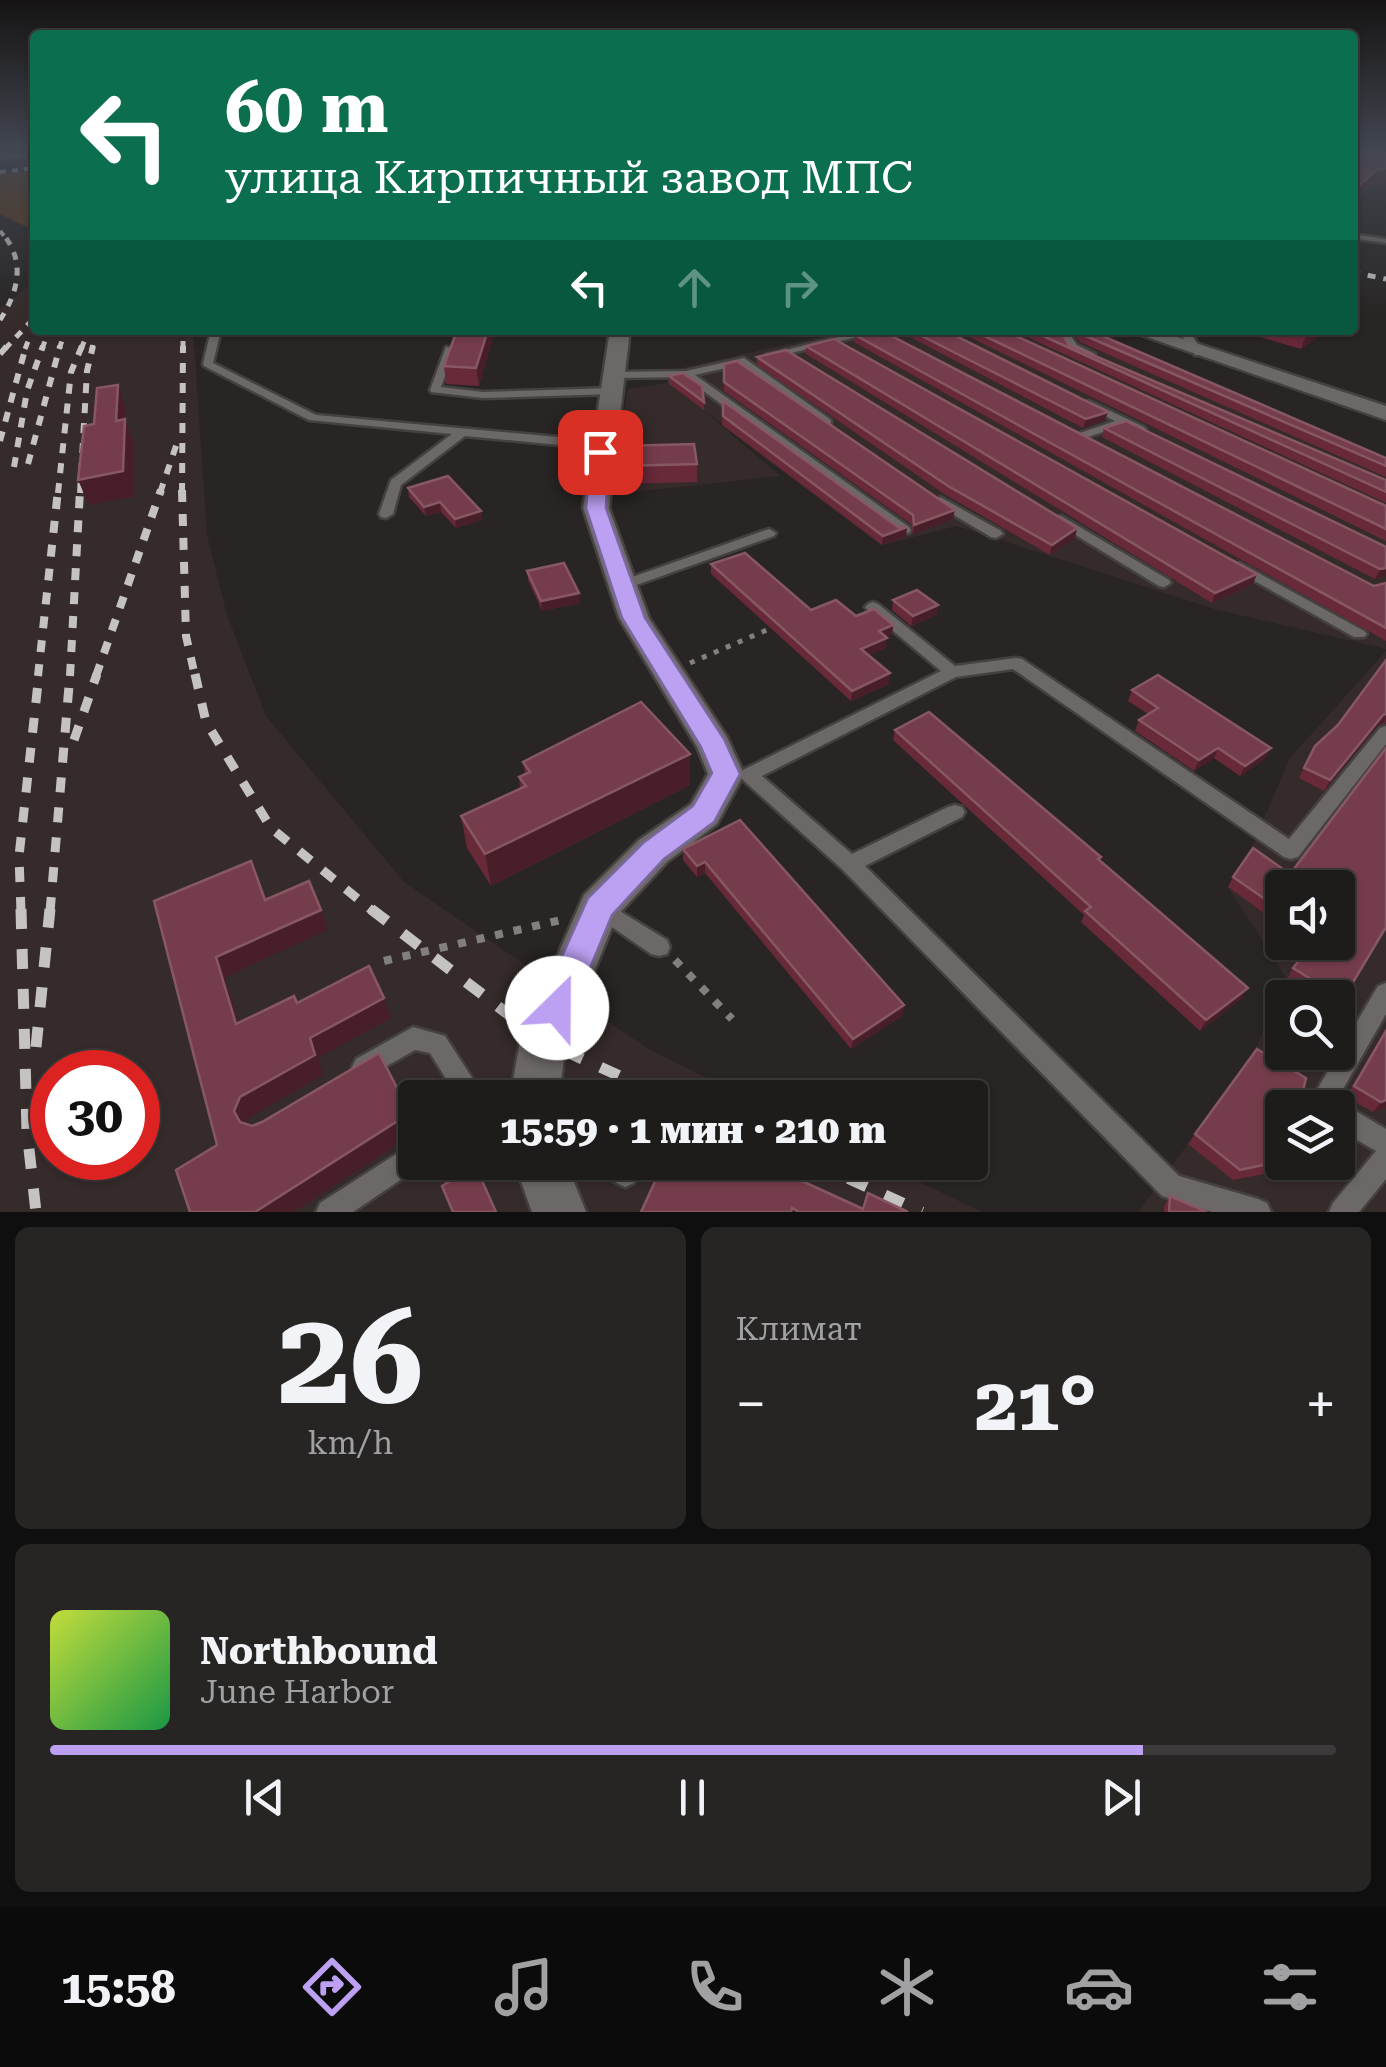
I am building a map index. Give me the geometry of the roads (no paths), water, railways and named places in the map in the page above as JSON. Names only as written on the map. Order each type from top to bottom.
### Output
[{"type":"street","points":[[537,1080],[542,1041],[599,908],[653,851],[704,814],[738,774],[634,618],[596,508],[619,335]]},
{"type":"street","points":[[1150,335],[1386,413]]},
{"type":"street","points":[[547,1180],[559,1212]]},
{"type":"lane","points":[[1358,237],[1386,240]]},
{"type":"lane","points":[[215,335],[208,364],[313,418],[606,449]]},
{"type":"lane","points":[[450,349],[435,390],[483,395],[686,374],[857,335]]},
{"type":"lane","points":[[888,335],[896,339]]},
{"type":"lane","points":[[1065,335],[1073,347],[1108,362]]},
{"type":"lane","points":[[1185,335],[1198,353]]},
{"type":"lane","points":[[835,340],[852,350]]},
{"type":"lane","points":[[787,351],[803,361]]},
{"type":"lane","points":[[740,362],[832,426]]},
{"type":"lane","points":[[686,374],[904,530]]},
{"type":"lane","points":[[1074,397],[1160,439]]},
{"type":"lane","points":[[1081,436],[1126,422]]},
{"type":"lane","points":[[1064,427],[1098,445]]},
{"type":"lane","points":[[386,514],[394,483],[463,432]]},
{"type":"lane","points":[[924,490],[996,534]]},
{"type":"lane","points":[[1042,508],[1164,583]]},
{"type":"lane","points":[[623,585],[769,533]]},
{"type":"lane","points":[[1224,558],[1359,634]]},
{"type":"lane","points":[[872,607],[952,672]]},
{"type":"lane","points":[[1258,1212],[1171,1187],[850,864],[738,774],[952,672],[1016,663],[1291,851],[1386,732]]},
{"type":"lane","points":[[850,864],[955,812]]},
{"type":"lane","points":[[599,908],[659,947]]},
{"type":"lane","points":[[1329,1090],[1386,994]]},
{"type":"lane","points":[[345,1078],[413,1038],[437,1044],[461,1080]]},
{"type":"lane","points":[[1355,1125],[1386,1143]]},
{"type":"lane","points":[[1342,1212],[1386,1159]]},
{"type":"lane","points":[[329,1212],[398,1166]]},
{"type":"railway","points":[[0,231],[5,237]]},
{"type":"railway","points":[[0,320],[17,277],[15,255],[5,237]]},
{"type":"railway","points":[[1358,273],[1386,279]]},
{"type":"railway","points":[[5,349],[30,322]]},
{"type":"railway","points":[[42,349],[47,335]]},
{"type":"railway","points":[[60,347],[64,335]]},
{"type":"railway","points":[[81,349],[87,335]]},
{"type":"railway","points":[[183,335],[183,346]]},
{"type":"railway","points":[[26,347],[30,336]]},
{"type":"railway","points":[[92,349],[93,345]]},
{"type":"railway","points":[[0,354],[7,346]]},
{"type":"railway","points":[[14,467],[27,391],[43,346]]},
{"type":"railway","points":[[58,493],[71,372],[82,346]]},
{"type":"railway","points":[[80,493],[87,371],[93,346]]},
{"type":"railway","points":[[182,491],[183,346]]},
{"type":"railway","points":[[0,441],[26,347]]},
{"type":"railway","points":[[28,464],[60,347]]},
{"type":"railway","points":[[160,493],[177,443]]},
{"type":"railway","points":[[38,676],[58,490]]},
{"type":"railway","points":[[70,676],[80,490]]},
{"type":"railway","points":[[96,676],[161,490]]},
{"type":"railway","points":[[182,491],[186,636],[195,676]]},
{"type":"railway","points":[[21,912],[19,856],[39,674]]},
{"type":"railway","points":[[50,912],[70,674]]},
{"type":"railway","points":[[74,740],[97,674]]},
{"type":"railway","points":[[195,674],[206,722],[271,828],[374,912]]},
{"type":"railway","points":[[21,909],[27,1131],[36,1212]]},
{"type":"railway","points":[[36,1047],[50,909]]},
{"type":"railway","points":[[371,909],[543,1041],[629,1080]]},
{"type":"railway","points":[[852,1180],[922,1212]]}]
